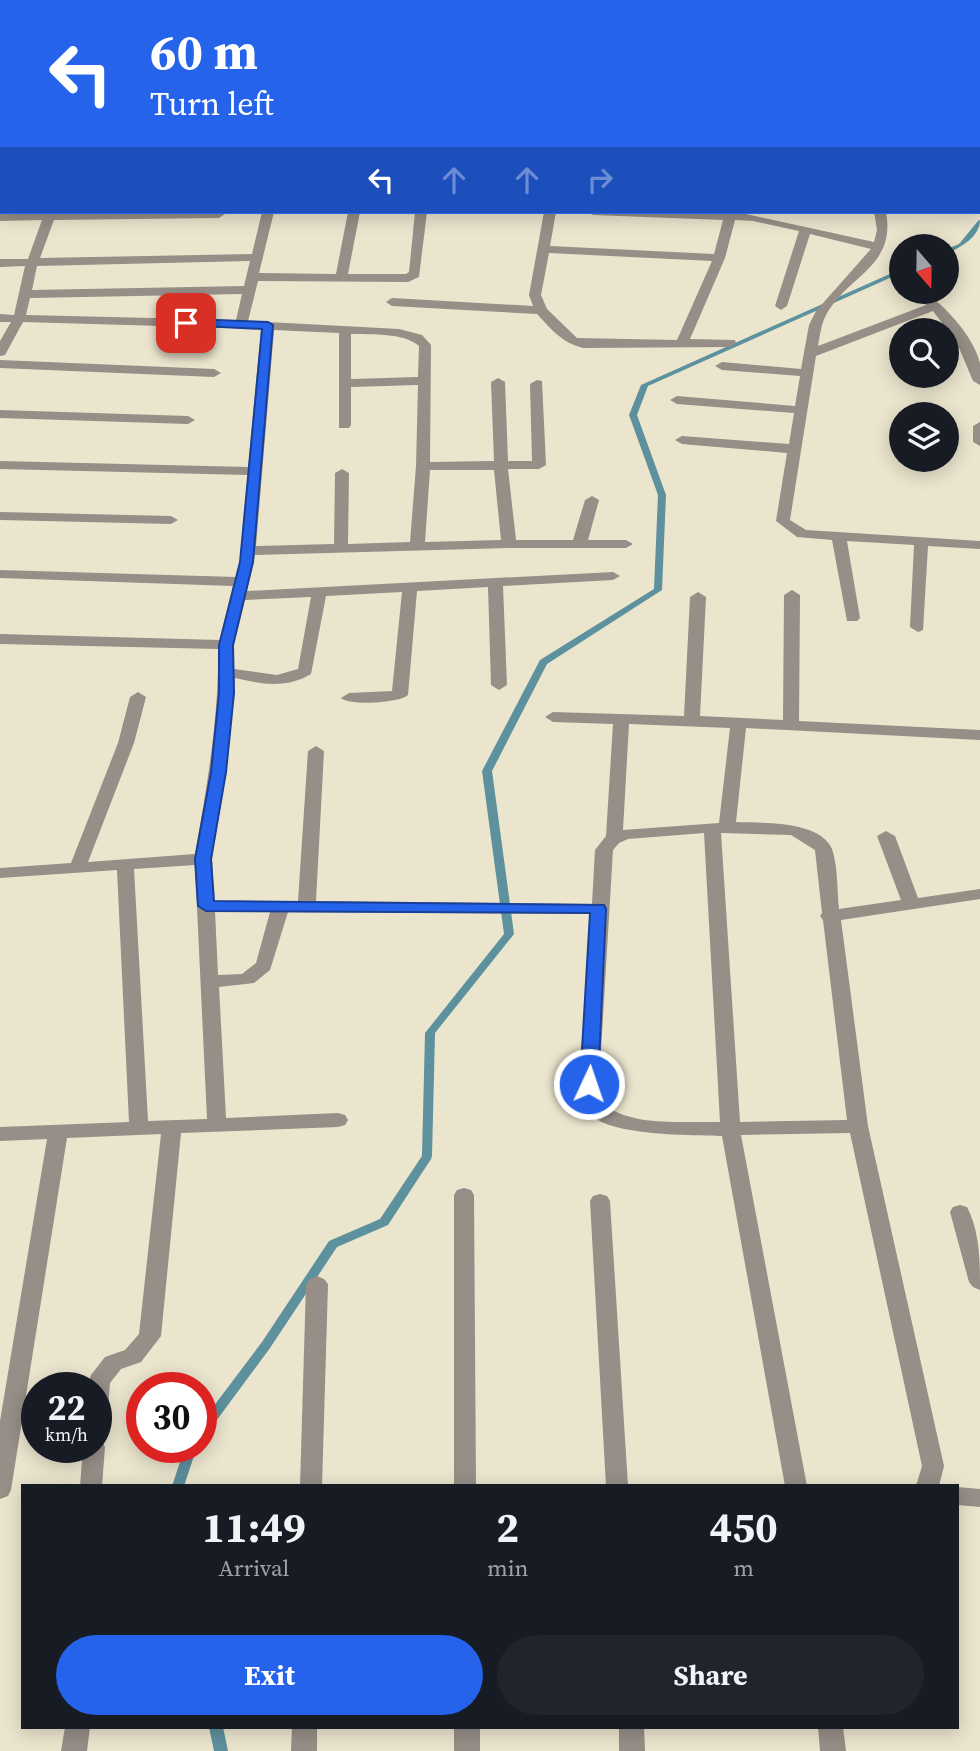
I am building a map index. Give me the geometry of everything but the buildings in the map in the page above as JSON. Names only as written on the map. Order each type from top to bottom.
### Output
[{"type":"street","points":[[0,352],[19,319],[32,263],[51,214]]},
{"type":"street","points":[[0,216],[219,214]]},
{"type":"street","points":[[241,324],[268,214]]},
{"type":"street","points":[[341,278],[354,214]]},
{"type":"street","points":[[26,294],[341,278],[408,278],[415,274],[421,214]]},
{"type":"street","points":[[550,214],[535,295],[541,310],[572,341],[583,344],[730,343]]},
{"type":"street","points":[[682,343],[719,258],[730,214]]},
{"type":"street","points":[[736,214],[781,222],[880,247]]},
{"type":"street","points":[[881,214],[880,247],[864,268],[819,314],[783,520],[802,534],[980,545]]},
{"type":"street","points":[[781,306],[806,229]]},
{"type":"street","points":[[543,249],[719,258]]},
{"type":"street","points":[[0,263],[257,257]]},
{"type":"street","points":[[392,302],[541,310]]},
{"type":"street","points":[[932,304],[956,332],[974,363],[980,381]]},
{"type":"street","points":[[810,354],[935,306]]},
{"type":"street","points":[[0,318],[268,325],[399,333],[417,338],[425,345],[425,381],[423,466],[416,548]]},
{"type":"street","points":[[217,1125],[203,859],[218,772],[226,645],[248,551],[268,325]]},
{"type":"street","points":[[344,425],[345,330]]},
{"type":"street","points":[[0,364],[214,373]]},
{"type":"street","points":[[722,366],[807,373]]},
{"type":"street","points":[[344,383],[425,381]]},
{"type":"street","points":[[498,382],[501,465],[509,544]]},
{"type":"street","points":[[423,466],[539,465],[537,384]]},
{"type":"street","points":[[677,400],[801,410]]},
{"type":"street","points":[[0,414],[188,420]]},
{"type":"street","points":[[980,426],[980,442]]},
{"type":"street","points":[[682,440],[795,449]]},
{"type":"street","points":[[0,465],[255,471]]},
{"type":"street","points":[[341,549],[342,473]]},
{"type":"street","points":[[579,544],[592,500]]},
{"type":"street","points":[[0,516],[171,520]]},
{"type":"street","points":[[839,536],[852,618]]},
{"type":"street","points":[[918,627],[921,542]]},
{"type":"street","points":[[248,551],[509,544],[626,544]]},
{"type":"street","points":[[0,574],[319,592],[612,576]]},
{"type":"street","points":[[495,583],[499,685]]},
{"type":"street","points":[[349,698],[400,695],[410,587]]},
{"type":"street","points":[[226,672],[280,681],[296,678],[305,671],[319,592]]},
{"type":"street","points":[[791,727],[792,595]]},
{"type":"street","points":[[695,721],[691,715],[698,597]]},
{"type":"street","points":[[0,639],[226,645]]},
{"type":"street","points":[[78,866],[126,743],[138,697]]},
{"type":"street","points":[[553,718],[695,721],[980,735]]},
{"type":"street","points":[[614,838],[621,719]]},
{"type":"street","points":[[738,725],[719,829],[730,1127],[796,1484]]},
{"type":"street","points":[[307,906],[316,751]]},
{"type":"street","points":[[858,1126],[661,1128],[618,1122],[600,1112],[589,1084],[598,909],[604,850],[614,838],[631,833],[719,829],[789,830],[810,836],[822,849],[858,1126],[933,1466],[928,1484]]},
{"type":"street","points":[[886,836],[911,904]]},
{"type":"street","points":[[0,873],[203,859]]},
{"type":"street","points":[[126,865],[139,1128]]},
{"type":"street","points":[[829,916],[980,894]]},
{"type":"street","points":[[206,906],[598,909]]},
{"type":"street","points":[[209,982],[247,979],[264,966],[281,906]]},
{"type":"street","points":[[0,1134],[338,1120]]},
{"type":"street","points":[[106,1372],[113,1363],[133,1356],[150,1336],[172,1127]]},
{"type":"street","points":[[0,1490],[58,1132]]},
{"type":"street","points":[[464,1195],[466,1484]]},
{"type":"street","points":[[600,1200],[617,1484]]},
{"type":"street","points":[[960,1212],[980,1282]]},
{"type":"street","points":[[311,1484],[317,1283]]},
{"type":"street","points":[[91,1484],[93,1463]]},
{"type":"street","points":[[959,1496],[980,1498]]},
{"type":"street","points":[[74,1751],[78,1729]]},
{"type":"street","points":[[304,1751],[305,1729]]},
{"type":"street","points":[[467,1729],[467,1751]]},
{"type":"street","points":[[631,1729],[632,1751]]},
{"type":"street","points":[[830,1729],[833,1751]]},
{"type":"waterway","points":[[959,246],[980,222]]},
{"type":"waterway","points":[[217,1411],[266,1345],[333,1244],[384,1222],[427,1156],[430,1033],[509,934],[487,771],[543,662],[658,590],[662,495],[633,415],[645,385],[889,276]]},
{"type":"waterway","points":[[179,1484],[186,1463]]},
{"type":"waterway","points":[[216,1729],[221,1751]]},
{"type":"route","points":[[186,323],[268,325],[247,562],[226,645],[227,693],[218,772],[203,859],[206,906],[598,909],[589,1084]]}]
